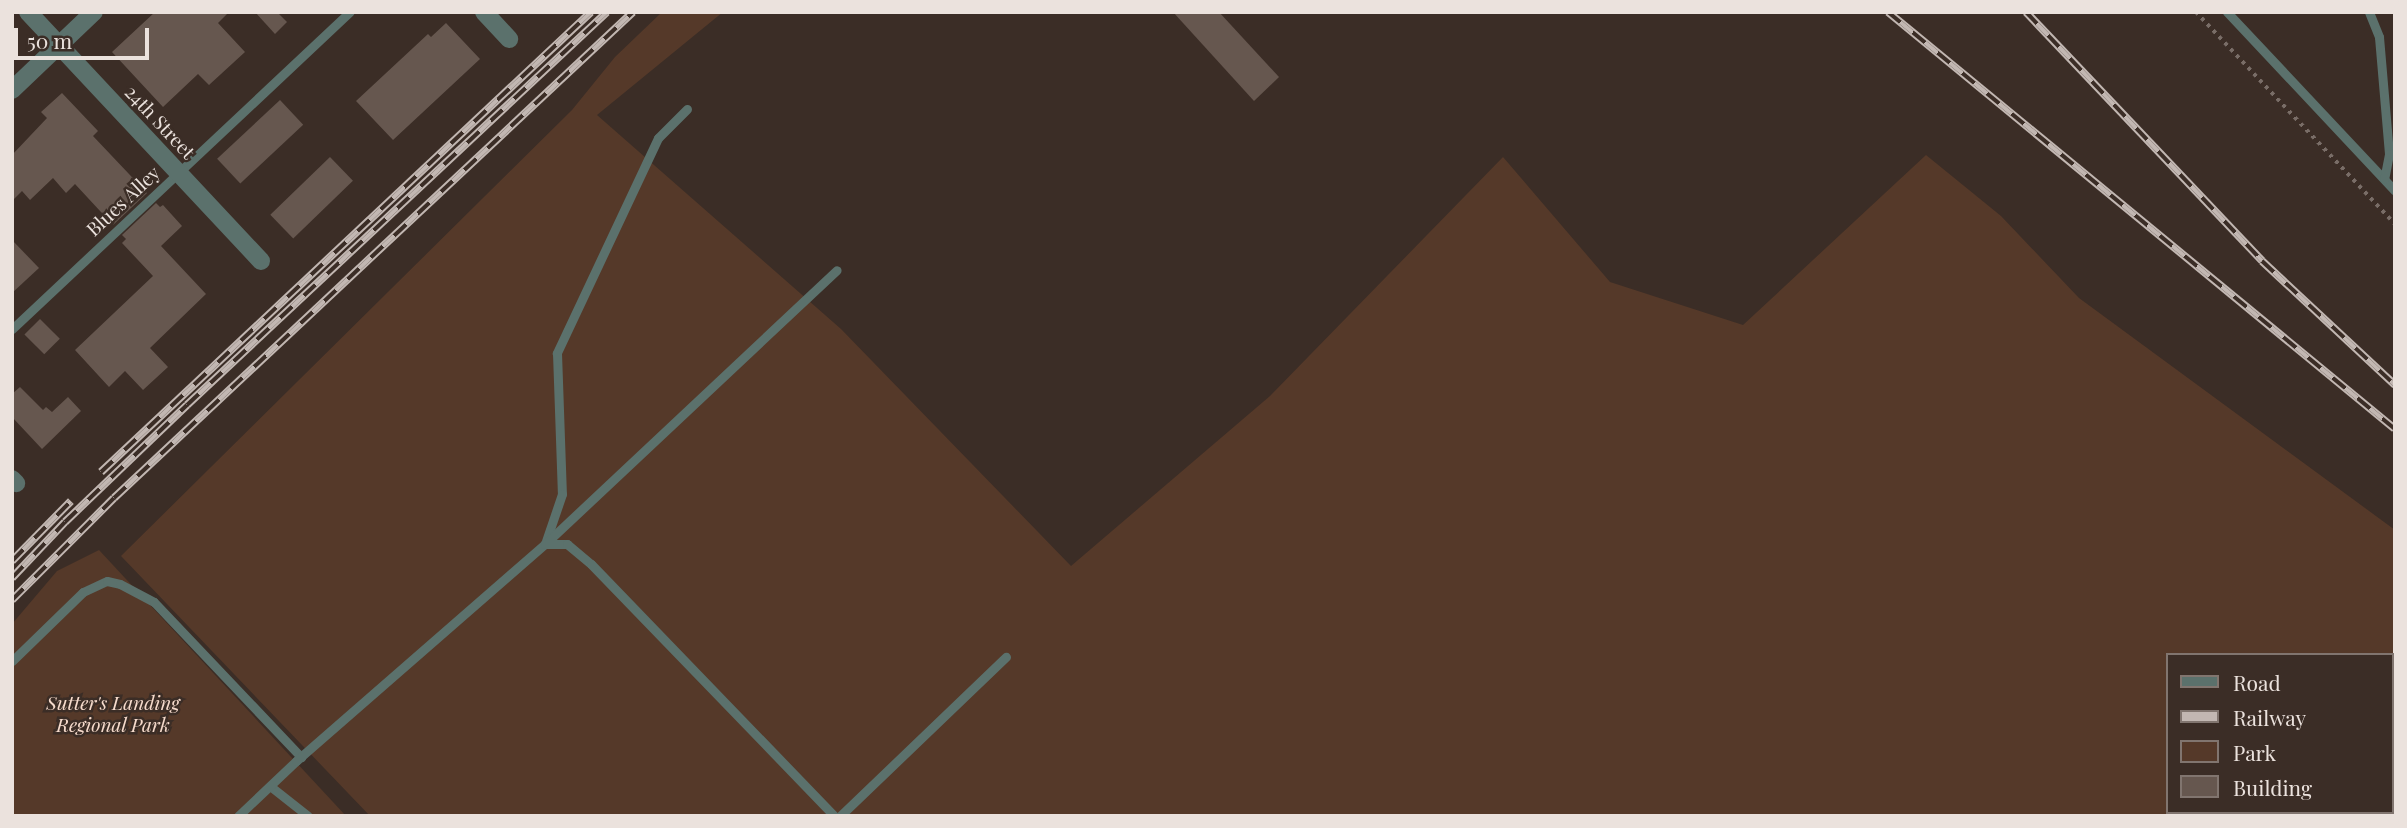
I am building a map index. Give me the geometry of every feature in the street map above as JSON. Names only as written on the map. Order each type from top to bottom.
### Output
[{"type":"street","name":"24th Street","points":[[28,12],[261,261]]},
{"type":"street","points":[[12,90],[94,12]]},
{"type":"street","points":[[484,12],[509,38]]},
{"type":"lane","name":"Blues Alley","points":[[12,329],[75,276],[178,173],[349,12]]},
{"type":"lane","points":[[2227,12],[2395,191]]},
{"type":"lane","points":[[2369,12],[2379,37],[2389,154],[2384,179]]},
{"type":"lane","points":[[545,544],[562,495],[557,353],[658,138],[687,109]]},
{"type":"lane","points":[[238,816],[301,757],[545,544],[836,270]]},
{"type":"lane","points":[[545,544],[567,544],[592,564],[834,816]]},
{"type":"lane","points":[[12,661],[83,593],[107,581],[120,584],[154,602],[301,757]]},
{"type":"lane","points":[[840,816],[1006,657]]},
{"type":"lane","points":[[270,786],[308,816]]},
{"type":"path","points":[[2196,12],[2395,224]]},
{"type":"green space","points":[[662,12],[723,12],[597,115],[841,329],[1071,566],[1270,396],[1503,157],[1610,282],[1743,325],[1926,155],[2001,216],[2079,298],[2395,530],[2395,816],[370,816],[121,556],[572,110],[615,57]]},
{"type":"green space","name":"Sutter's Landing Regional Park","points":[[99,550],[346,816],[12,816],[12,624],[57,571]]},
{"type":"building","points":[[155,12],[229,12],[218,23],[245,52],[209,85],[198,74],[163,107],[112,52]]},
{"type":"building","points":[[255,12],[277,12],[287,22],[275,34]]},
{"type":"building","points":[[1173,12],[1219,12],[1279,77],[1254,101]]},
{"type":"building","points":[[446,23],[480,59],[393,140],[356,101],[428,34],[431,37]]},
{"type":"building","points":[[62,93],[98,131],[93,136],[147,193],[113,225],[75,184],[66,193],[53,178],[30,200],[22,191],[12,201],[12,155],[47,118],[41,112]]},
{"type":"building","points":[[280,100],[303,125],[240,184],[217,159]]},
{"type":"building","points":[[330,157],[353,181],[293,238],[270,215]]},
{"type":"building","points":[[156,203],[160,207],[163,205],[182,226],[161,246],[206,294],[150,348],[168,367],[143,390],[125,371],[109,387],[75,350],[153,276],[122,243],[126,239],[122,235]]},
{"type":"building","points":[[12,240],[39,268],[12,293]]},
{"type":"building","points":[[40,319],[60,339],[44,354],[24,335]]},
{"type":"building","points":[[20,387],[43,410],[46,407],[52,412],[68,397],[81,411],[42,449],[12,417],[12,394]]},
{"type":"railway","points":[[101,472],[591,12]]},
{"type":"railway","points":[[12,578],[65,522],[187,405],[607,12]]},
{"type":"railway","points":[[12,600],[114,498],[633,12]]},
{"type":"railway","points":[[1888,12],[2395,429]]},
{"type":"railway","points":[[2026,12],[2262,261],[2395,385]]},
{"type":"railway","points":[[12,561],[71,501]]}]
